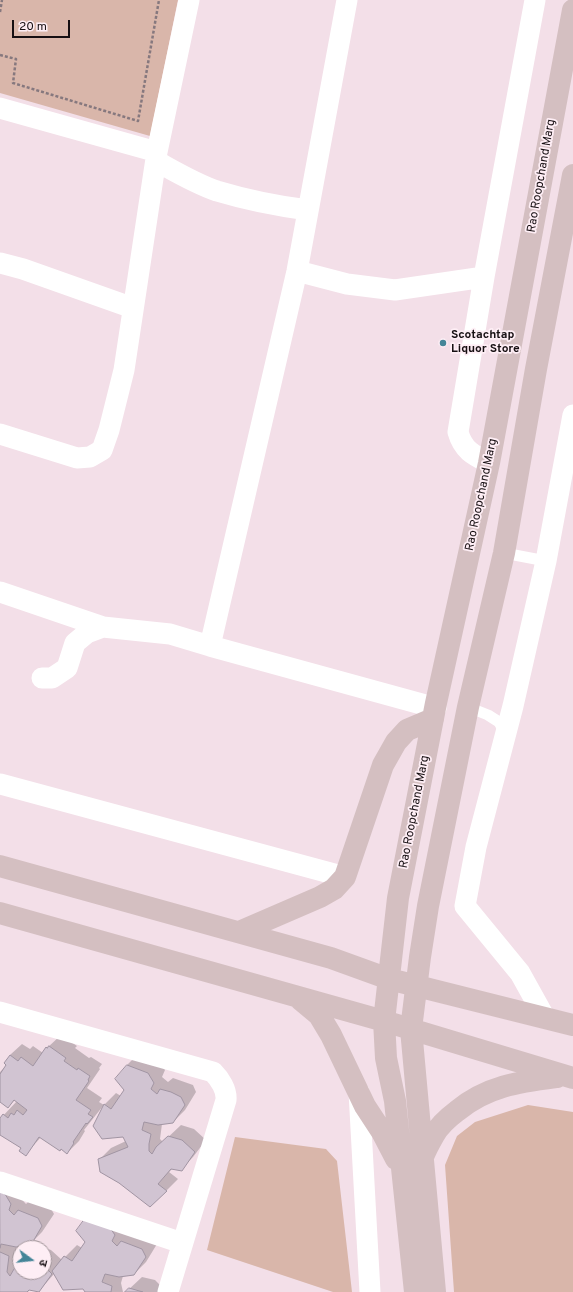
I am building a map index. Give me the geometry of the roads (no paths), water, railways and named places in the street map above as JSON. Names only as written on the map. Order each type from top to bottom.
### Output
[{"type":"main road","name":"Rao Roopchand Marg","points":[[414,1292],[395,1101],[386,1058],[384,1021],[398,898],[434,713],[489,463],[573,10]]},
{"type":"main road","points":[[435,1292],[411,1029],[428,906],[468,707],[504,553],[536,369],[573,175]]},
{"type":"main road","points":[[239,932],[320,897],[334,889],[345,878],[383,765],[396,742],[407,730],[434,713]]},
{"type":"main road","points":[[0,866],[331,958],[389,979],[573,1025]]},
{"type":"main road","points":[[0,913],[384,1021],[568,1077]]},
{"type":"main road","points":[[297,997],[319,1015],[331,1035],[365,1106],[382,1132],[402,1171]]},
{"type":"main road","points":[[423,1157],[434,1134],[450,1116],[482,1093],[508,1084],[568,1077]]},
{"type":"street","points":[[0,434],[77,458],[90,457],[102,450],[109,430],[124,370],[157,157],[188,0]]},
{"type":"street","points":[[210,646],[297,271],[347,0]]},
{"type":"street","points":[[489,463],[472,454],[461,442],[458,432],[484,277],[535,0]]},
{"type":"street","points":[[0,108],[157,157],[185,177],[217,191],[272,205],[308,210]]},
{"type":"street","points":[[0,263],[23,269],[133,308]]},
{"type":"street","points":[[297,271],[347,284],[394,290],[484,277]]},
{"type":"street","points":[[545,1018],[520,973],[464,906],[476,847],[513,706],[546,561],[573,414]]},
{"type":"street","points":[[0,592],[103,627],[170,634],[434,713]]},
{"type":"street","points":[[42,678],[52,678],[67,668],[75,643],[87,633],[103,627]]},
{"type":"street","points":[[0,784],[345,878]]},
{"type":"street","points":[[0,1012],[213,1072],[217,1076],[227,1094],[226,1100],[168,1292]]},
{"type":"street","points":[[358,1092],[370,1292]]},
{"type":"street","points":[[0,1182],[182,1243]]},
{"type":"lane","points":[[504,553],[546,561]]},
{"type":"lane","points":[[468,707],[500,722],[505,734]]},
{"type":"place","name":"Scotachtap Liquor Store","points":[[443,343]]}]
